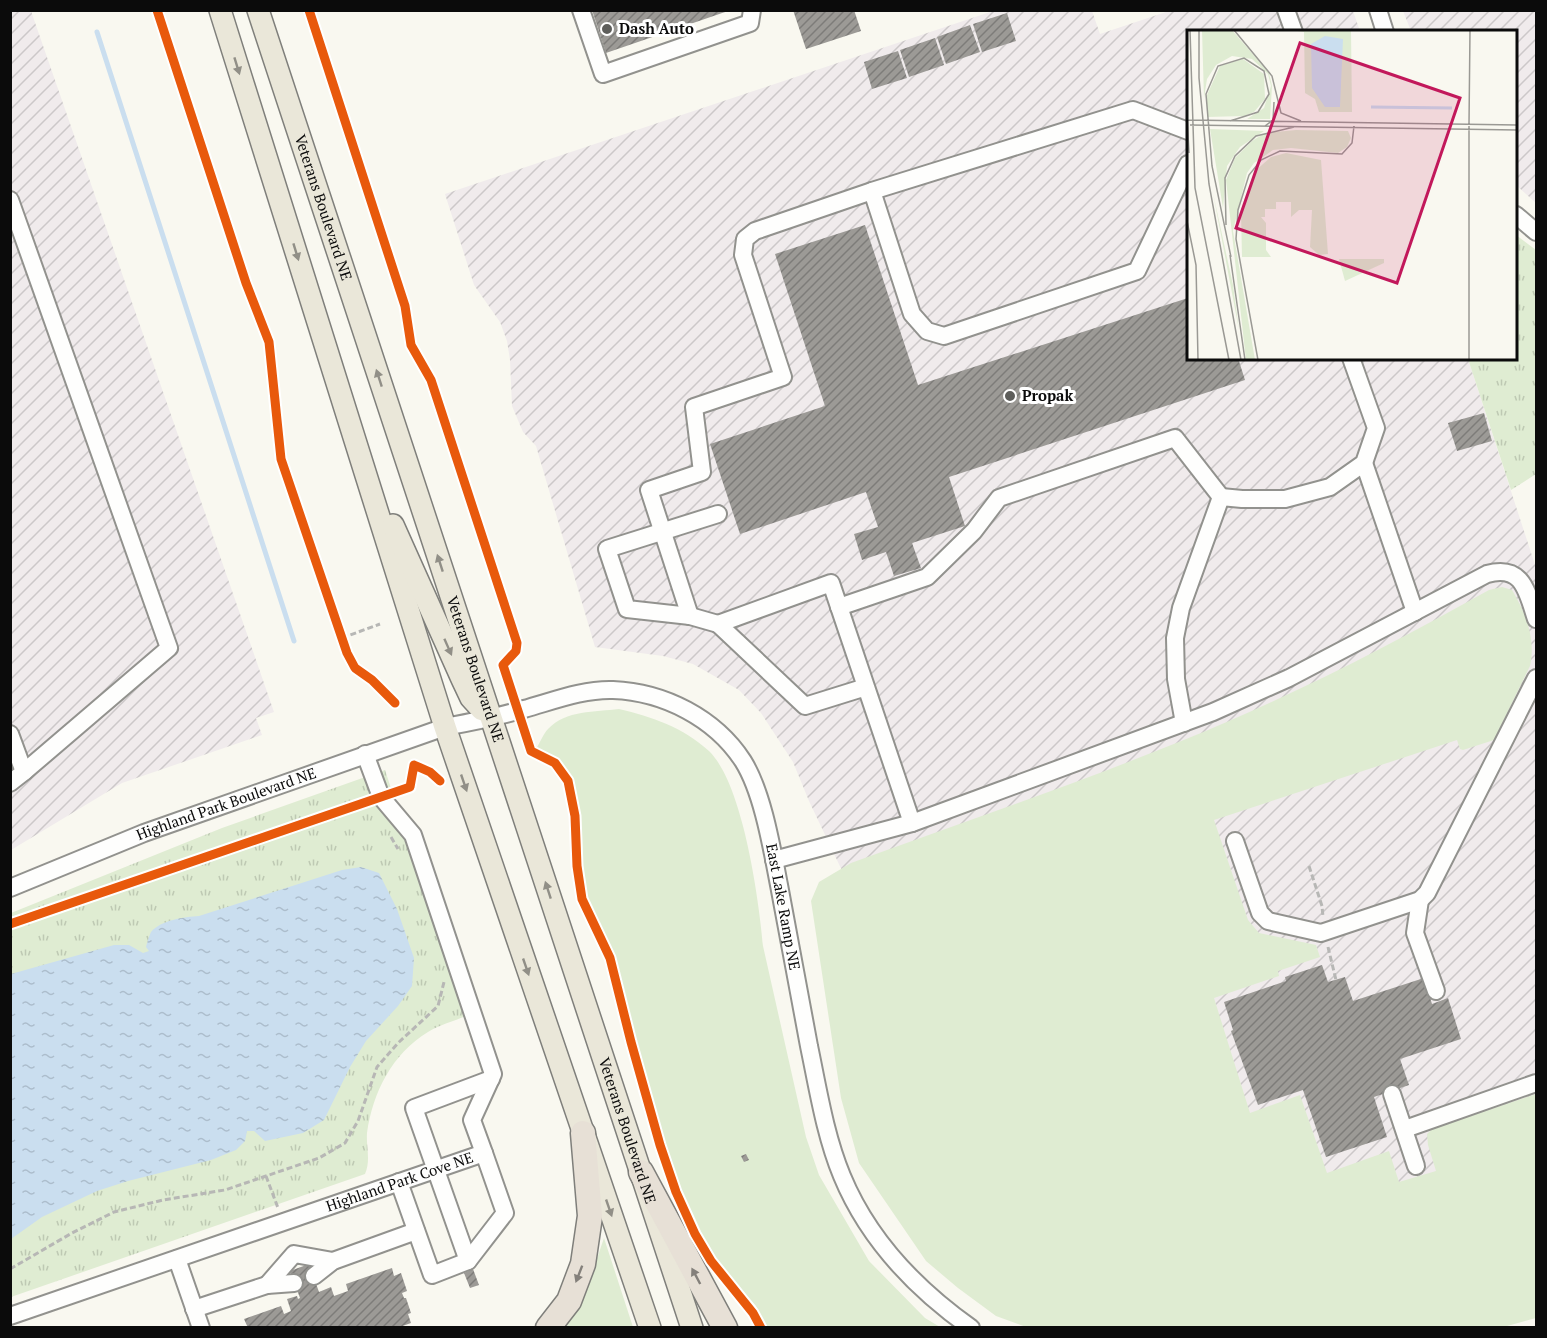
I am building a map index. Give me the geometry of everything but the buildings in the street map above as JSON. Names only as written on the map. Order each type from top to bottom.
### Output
[{"type":"highway","points":[[548,1328],[569,1301],[583,1264],[590,1216],[583,1133]]},
{"type":"highway","points":[[641,1172],[724,1328]]},
{"type":"main road","points":[[220,10],[445,727],[650,1328]]},
{"type":"main road","name":"Veterans Boulevard NE","points":[[258,10],[692,1328]]},
{"type":"main road","points":[[354,441],[471,698],[491,718]]},
{"type":"street","points":[[581,10],[603,74],[750,23],[752,10]]},
{"type":"street","points":[[1286,10],[1293,30]]},
{"type":"street","points":[[1378,10],[1384,30]]},
{"type":"street","points":[[690,616],[649,490],[702,472],[694,407],[783,377],[743,255],[745,239],[755,231],[872,191],[1133,110],[1187,131]]},
{"type":"street","points":[[872,191],[912,314],[927,331],[944,336],[1137,271],[1187,166]]},
{"type":"street","points":[[10,200],[169,648],[10,783]]},
{"type":"street","points":[[1517,218],[1536,232]]},
{"type":"street","points":[[839,607],[927,577],[974,531],[999,498],[1174,438],[1221,497],[1242,500],[1285,498],[1330,487],[1364,463],[1376,428],[1353,360]]},
{"type":"street","points":[[1364,463],[1415,612]]},
{"type":"street","points":[[1184,723],[1176,679],[1175,638],[1181,608],[1221,497]]},
{"type":"street","points":[[718,514],[607,549],[627,609],[690,616],[718,624],[805,706],[866,687]]},
{"type":"street","points":[[774,860],[912,823],[1184,723],[1289,678],[1487,574],[1505,571],[1521,580],[1527,590],[1536,619]]},
{"type":"street","points":[[718,624],[831,583],[912,823]]},
{"type":"street","points":[[1235,841],[1260,913],[1268,921],[1321,933],[1420,900],[1427,893],[1536,678]]},
{"type":"street","name":"East Lake Ramp NE","points":[[445,727],[491,718],[567,696],[612,690],[643,693],[669,702],[695,715],[725,737],[744,762],[755,787],[774,860],[819,1094],[830,1141],[842,1177],[859,1209],[888,1253],[910,1278],[942,1307],[971,1328]]},
{"type":"street","name":"Highland Park Boulevard NE","points":[[10,888],[144,833],[445,727]]},
{"type":"street","points":[[10,734],[24,772]]},
{"type":"street","points":[[365,754],[381,797],[413,836],[493,1074],[472,1120]]},
{"type":"street","points":[[1420,900],[1415,933],[1436,991]]},
{"type":"street","points":[[468,1261],[414,1108],[491,1080]]},
{"type":"street","points":[[1405,1129],[1536,1083]]},
{"type":"street","name":"Highland Park Cove NE","points":[[10,1316],[484,1153],[462,1090]]},
{"type":"street","points":[[1392,1094],[1416,1166]]},
{"type":"street","points":[[399,1182],[432,1275],[468,1261],[505,1213],[484,1153]]},
{"type":"street","points":[[314,1276],[333,1261],[416,1231]]},
{"type":"street","points":[[267,1284],[294,1254],[333,1261]]},
{"type":"street","points":[[177,1259],[201,1328]]},
{"type":"street","points":[[195,1309],[267,1284],[294,1283]]},
{"type":"path","points":[[338,627],[343,642],[380,624]]},
{"type":"path","points":[[389,833],[404,857]]},
{"type":"path","points":[[10,1269],[114,1212],[163,1200],[225,1190],[319,1158],[345,1143],[358,1121],[377,1066],[438,1006],[444,983],[442,972]]},
{"type":"path","points":[[266,1176],[279,1212]]},
{"type":"shaded area","points":[[10,11],[31,11],[274,712],[256,718],[262,735],[122,783],[11,850]]},
{"type":"shaded area","points":[[993,11],[1092,11],[1100,34],[1169,11],[1353,11],[1360,30],[1187,30],[1187,360],[1468,360],[1536,568],[1536,1281],[1404,1318],[855,898],[793,762],[761,713],[739,690],[693,664],[663,656],[595,647],[536,446],[523,432],[512,406],[507,341],[500,322],[474,285],[445,194]]},
{"type":"shaded area","points":[[1403,11],[1536,11],[1536,203],[1517,186],[1517,30],[1411,30]]},
{"type":"green space","points":[[1517,236],[1536,250],[1536,474],[1511,490],[1468,360],[1517,360]]},
{"type":"green space","points":[[1502,587],[1512,590],[1522,608],[1531,636],[1532,656],[1530,666],[1494,740],[1463,750],[1460,749],[1457,740],[1214,820],[1248,920],[1259,933],[1316,945],[1320,957],[1278,971],[1279,976],[1214,998],[1250,1113],[1300,1095],[1327,1173],[1389,1151],[1399,1182],[1436,1171],[1428,1145],[1427,1134],[1432,1129],[1536,1094],[1536,1318],[1500,1328],[1026,1327],[996,1316],[926,1261],[859,1163],[841,1098],[811,901],[819,882],[851,863],[1089,777],[1229,721],[1361,659],[1489,590]]},
{"type":"green space","points":[[619,709],[655,719],[689,735],[709,751],[721,767],[740,815],[747,843],[758,900],[763,946],[806,1137],[819,1175],[869,1261],[925,1318],[940,1327],[763,1327],[756,1306],[721,1266],[685,1207],[664,1143],[615,960],[585,892],[580,862],[577,799],[568,772],[556,759],[536,749],[548,729],[563,718],[581,713]]},
{"type":"green space","points":[[385,770],[466,1016],[442,1025],[415,1041],[404,1051],[386,1075],[370,1118],[367,1133],[368,1164],[365,1174],[11,1297],[11,913],[222,828]]},
{"type":"green space","points":[[604,1238],[633,1327],[561,1328],[582,1297]]},
{"type":"water","points":[[361,867],[379,873],[397,909],[414,958],[412,986],[398,1006],[366,1041],[350,1067],[324,1120],[303,1133],[265,1141],[254,1131],[247,1131],[245,1141],[236,1150],[211,1160],[97,1191],[42,1217],[11,1239],[11,974],[114,945],[129,945],[143,953],[149,951],[146,947],[151,932],[167,922],[199,916],[342,870]]},
{"type":"waterway","points":[[97,32],[294,641]]},
{"type":"cycle path","points":[[157,10],[246,283],[269,342],[281,459],[347,653],[355,668],[372,680],[395,703]]},
{"type":"cycle path","points":[[309,10],[405,306],[411,345],[431,380],[517,643],[516,651],[503,665],[531,751],[555,763],[568,781],[575,816],[577,866],[582,899],[610,958],[660,1145],[676,1192],[695,1234],[711,1261],[753,1313],[761,1328]]},
{"type":"cycle path","points":[[10,924],[410,787],[414,765],[430,772],[440,781]]},
{"type":"place","name":"Dash Auto","points":[[607,29]]},
{"type":"place","name":"Propak","points":[[1010,396]]}]
